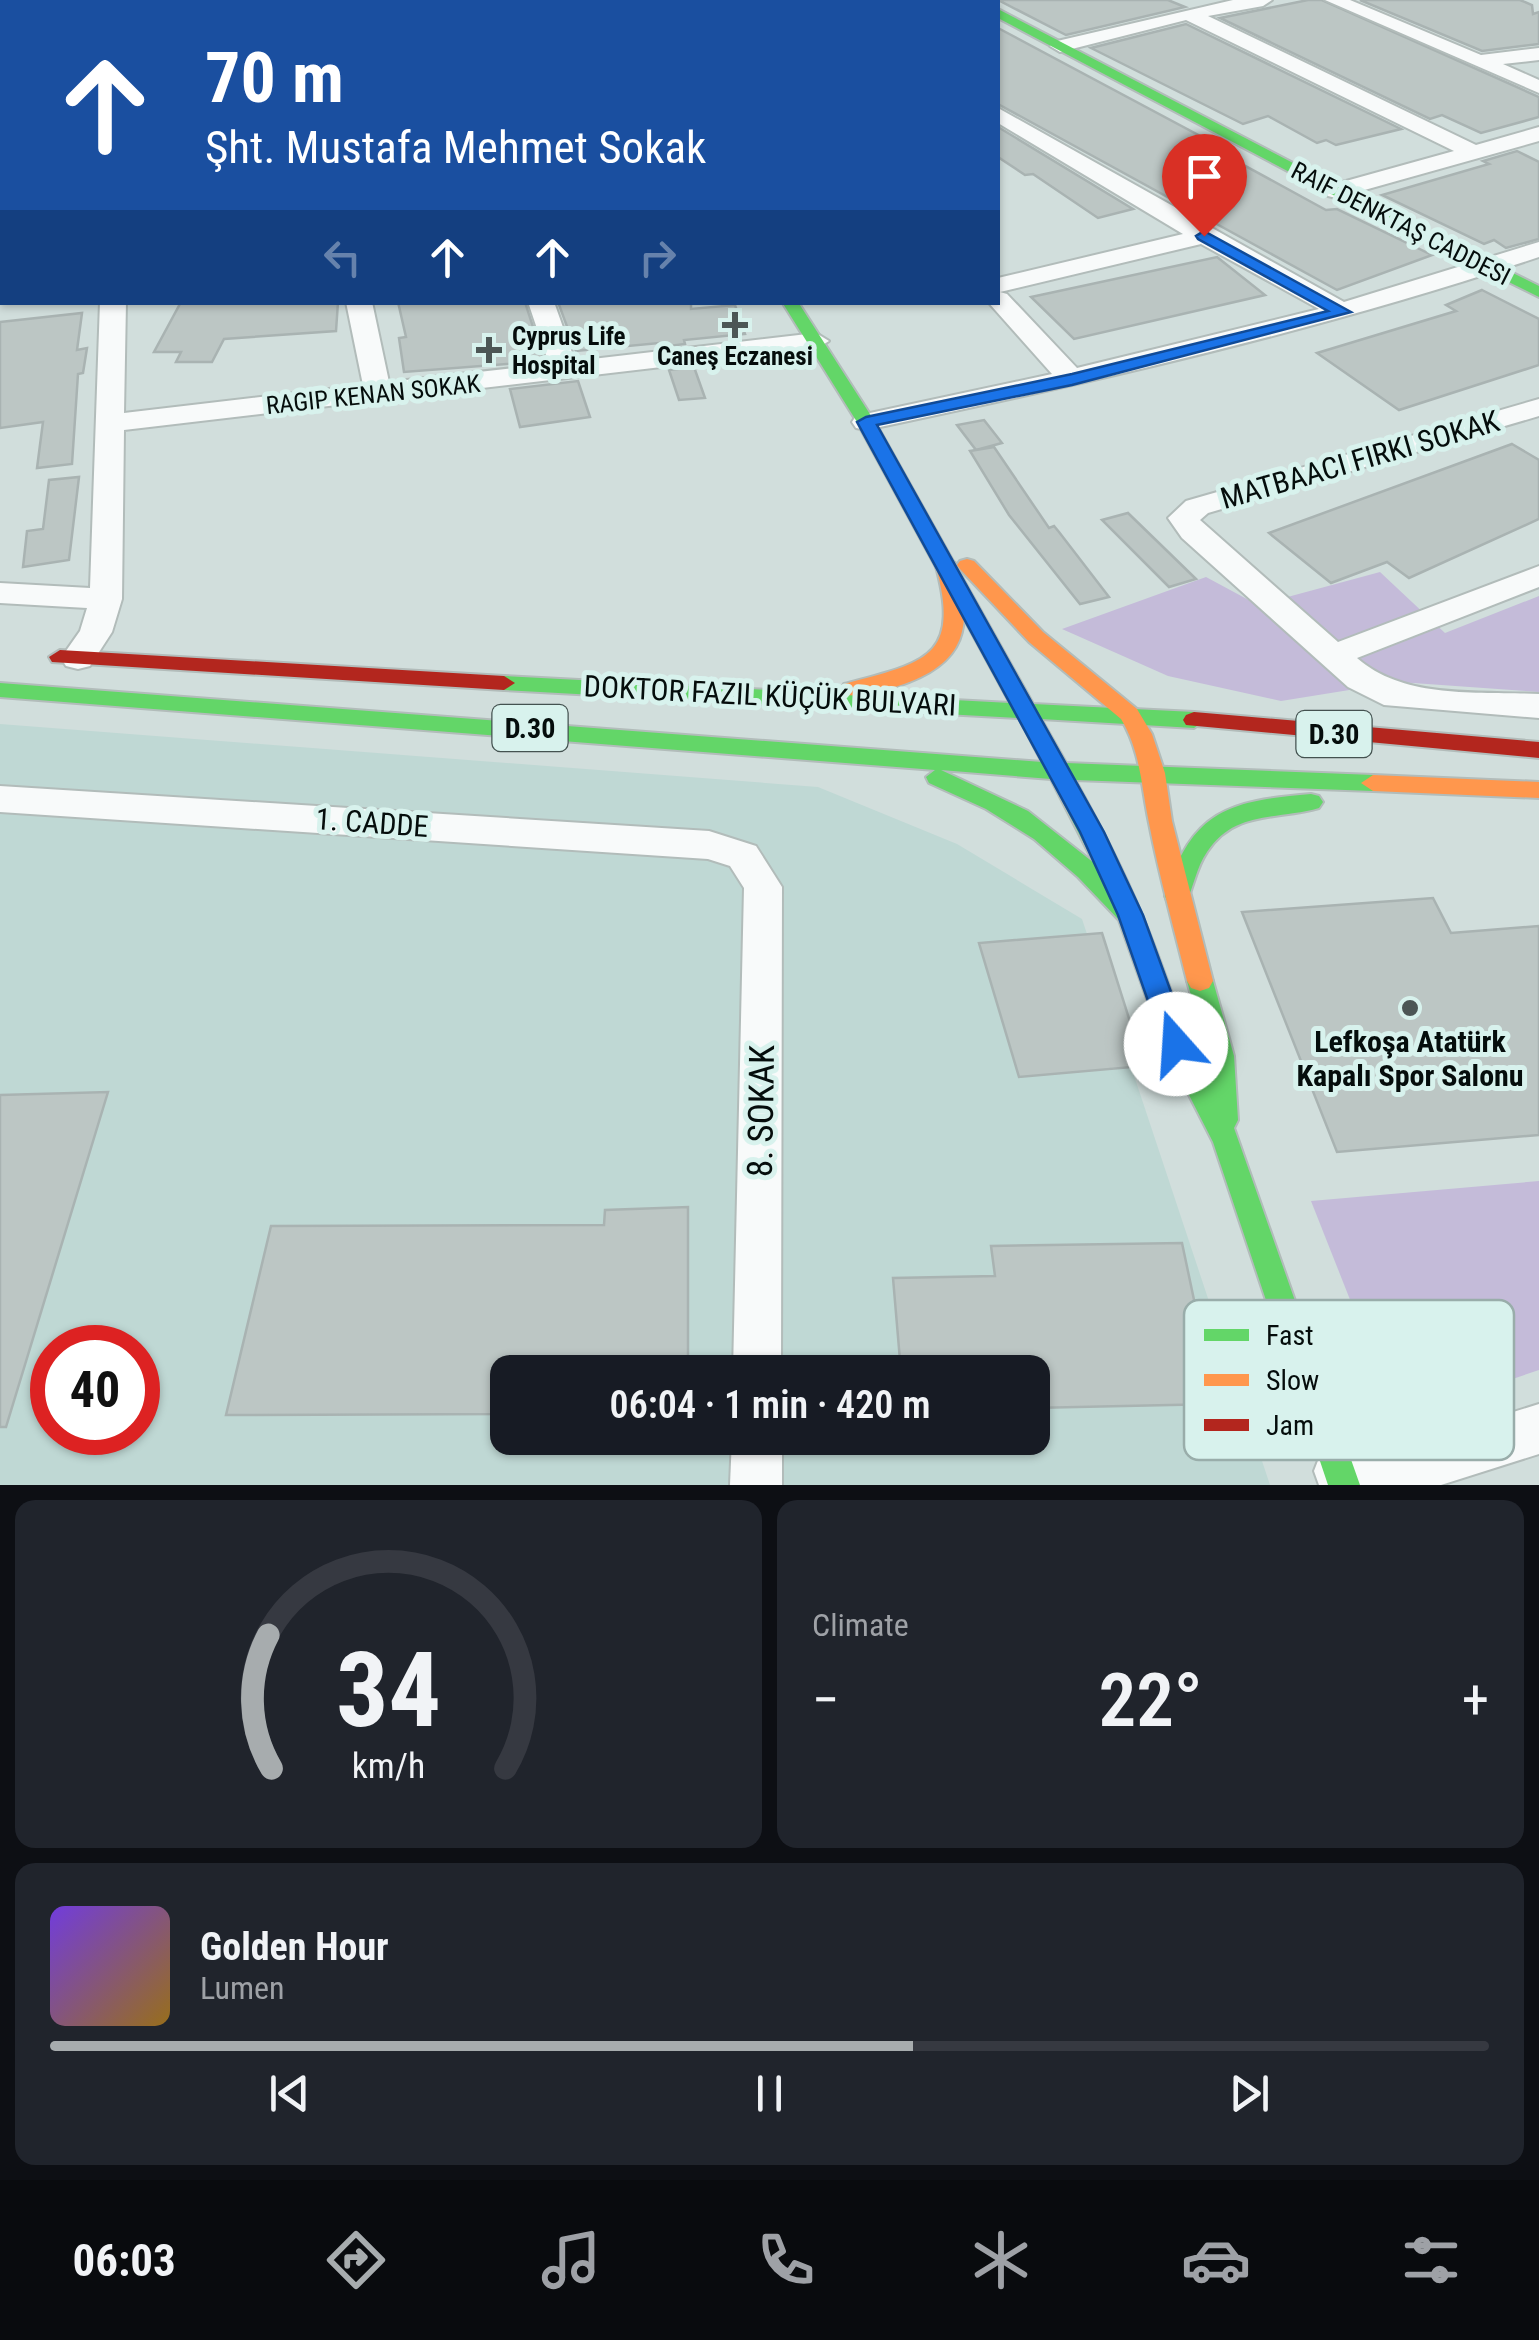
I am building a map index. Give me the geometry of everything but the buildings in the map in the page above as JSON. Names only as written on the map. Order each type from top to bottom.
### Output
[{"type":"main road","name":"RAIF DENKTAŞ CADDESI","points":[[1000,14],[1336,191],[1539,292]]},
{"type":"main road","points":[[792,305],[866,422],[1027,709],[1130,915],[1176,1044],[1226,1140],[1280,1300]]},
{"type":"main road","points":[[909,502],[1036,637],[1129,714],[1149,752],[1176,896],[1221,1056],[1226,1140]]},
{"type":"main road","points":[[769,698],[890,683],[926,664],[944,647],[954,626],[954,602],[945,563]]},
{"type":"main road","name":"D.30","points":[[39,656],[769,698],[1129,714],[1539,750]]},
{"type":"main road","name":"D.30","points":[[0,690],[1059,771],[1539,790]]},
{"type":"main road","points":[[877,756],[967,788],[1025,816],[1076,854],[1130,915]]},
{"type":"main road","points":[[1176,896],[1200,838],[1246,812],[1289,804],[1539,790]]},
{"type":"street","points":[[1060,46],[1263,0]]},
{"type":"street","points":[[1334,0],[1539,87]]},
{"type":"street","points":[[1188,14],[1472,150]]},
{"type":"street","points":[[1479,61],[1539,54]]},
{"type":"street","points":[[1000,115],[1342,312]]},
{"type":"street","points":[[1336,191],[1539,134]]},
{"type":"street","points":[[1000,285],[1204,236]]},
{"type":"street","points":[[866,422],[1072,379],[1342,312],[1539,249]]},
{"type":"street","points":[[1000,301],[1072,379]]},
{"type":"street","points":[[78,658],[96,632],[106,599],[113,305]]},
{"type":"street","points":[[361,305],[378,394]]},
{"type":"street","points":[[542,305],[565,372]]},
{"type":"street","points":[[109,423],[816,342]]},
{"type":"street","points":[[1539,432],[1526,412],[1196,508],[1184,518],[1193,532],[1360,680],[1396,697],[1539,706]]},
{"type":"street","points":[[1332,656],[1539,576]]},
{"type":"street","points":[[0,593],[106,599]]},
{"type":"street","name":"1. CADDE","points":[[0,799],[709,845],[743,856]]},
{"type":"street","name":"8. SOKAK","points":[[743,856],[764,888],[758,1355]]},
{"type":"street","points":[[1514,1437],[1539,1429]]},
{"type":"street","points":[[756,1455],[756,1485]]},
{"type":"street","points":[[1341,1478],[1439,1460]]},
{"type":"shaded area","points":[[1380,572],[1445,633],[1539,596],[1539,692],[1399,682],[1281,701],[1168,676],[1062,629],[1206,577],[1258,605]]},
{"type":"shaded area","points":[[0,724],[818,787],[957,844],[1082,919],[1209,1300],[1184,1300],[1184,1460],[1262,1460],[1270,1485],[0,1485]]},
{"type":"shaded area","points":[[1539,1181],[1539,1370],[1514,1378],[1514,1300],[1350,1300],[1311,1201]]},
{"type":"traffic: fast","points":[[1000,14],[1336,191],[1539,292]]},
{"type":"traffic: fast","points":[[792,305],[866,422],[1092,831],[1130,915],[1176,1044],[1226,1140],[1281,1300]]},
{"type":"traffic: fast","points":[[504,683],[1194,720]]},
{"type":"traffic: fast","points":[[0,690],[1059,771],[1373,783]]},
{"type":"traffic: fast","points":[[937,777],[994,803],[1043,833],[1087,870],[1130,915]]},
{"type":"traffic: fast","points":[[1177,896],[1196,849],[1223,821],[1261,808],[1311,802]]},
{"type":"traffic: fast","points":[[1200,981],[1221,1056],[1224,1120]]},
{"type":"traffic: fast","points":[[1335,1460],[1344,1485]]},
{"type":"traffic: slow","points":[[852,689],[902,677],[932,661],[944,649],[953,635],[956,618],[945,563]]},
{"type":"traffic: slow","points":[[967,565],[1036,637],[1129,714],[1141,734],[1154,773],[1160,821],[1200,981]]},
{"type":"traffic: slow","points":[[1373,783],[1539,790]]},
{"type":"traffic: jam","points":[[60,657],[504,683]]},
{"type":"traffic: jam","points":[[1194,720],[1539,750]]},
{"type":"place","name":"Caneş Eczanesi","points":[[735,325]]},
{"type":"place","name":"Cyprus Life Hospital","points":[[489,350]]},
{"type":"place","name":"Lefkoşa Atatürk Kapalı Spor Salonu","points":[[1410,1008]]},
{"type":"route","points":[[1176,1044],[1130,915],[1079,805],[866,422],[1072,379],[1342,312],[1204,236]]}]
